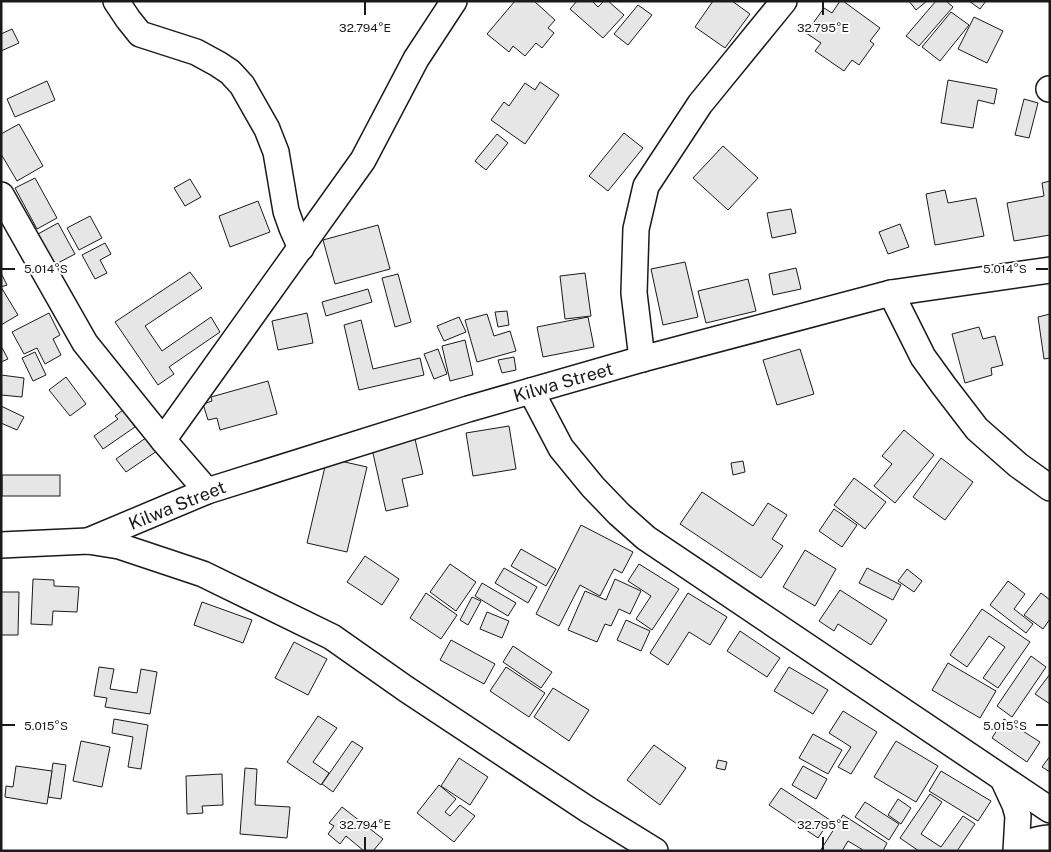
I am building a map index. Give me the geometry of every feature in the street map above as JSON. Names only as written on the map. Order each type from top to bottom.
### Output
[{"type":"street","points":[[116,1],[140,34],[196,52],[230,72],[242,85],[267,129],[276,152],[286,211],[300,248]]},
{"type":"street","points":[[163,440],[363,160],[416,59],[454,1]]},
{"type":"street","points":[[642,360],[634,293],[636,229],[646,186],[700,104],[784,1]]},
{"type":"street","points":[[1,196],[85,343],[163,440],[207,491]]},
{"type":"street","name":"Kilwa Street","points":[[88,541],[207,491],[532,390],[891,293],[1050,270]]},
{"type":"street","points":[[891,293],[923,357],[977,429],[1018,465],[1050,488]]},
{"type":"street","points":[[532,390],[561,448],[593,487],[646,538],[1050,810]]},
{"type":"street","points":[[1,545],[88,541],[119,546],[203,574],[332,637],[422,700],[587,809],[655,851]]},
{"type":"street","points":[[1003,779],[1018,816],[1016,851]]},
{"type":"street","points":[[1016,851],[1029,842],[1050,838]]},
{"type":"building","points":[[515,1],[534,1],[555,20],[548,28],[554,33],[542,48],[536,43],[525,56],[513,46],[509,52],[487,34]]},
{"type":"building","points":[[577,1],[592,1],[598,7],[604,1],[608,1],[624,15],[603,38],[570,9]]},
{"type":"building","points":[[713,1],[732,1],[750,14],[725,48],[695,27]]},
{"type":"building","points":[[840,1],[843,1],[880,28],[870,41],[874,44],[859,65],[852,60],[844,71],[815,51],[821,43],[806,33],[824,8],[832,13]]},
{"type":"building","points":[[909,1],[927,1],[916,10]]},
{"type":"building","points":[[936,1],[946,1],[953,7],[919,46],[906,36]]},
{"type":"building","points":[[969,1],[986,1],[980,9]]},
{"type":"building","points":[[638,5],[652,15],[628,45],[614,34]]},
{"type":"building","points":[[951,12],[969,25],[940,61],[922,47]]},
{"type":"building","points":[[974,17],[1003,31],[987,63],[958,49]]},
{"type":"building","points":[[12,29],[19,43],[1,51],[1,34]]},
{"type":"building","points":[[948,80],[997,89],[994,104],[978,100],[973,128],[941,123]]},
{"type":"building","points":[[47,81],[55,100],[15,117],[7,99]]},
{"type":"building","points":[[540,82],[559,95],[525,144],[491,120],[504,102],[509,106],[525,83],[535,90]]},
{"type":"building","points":[[1024,99],[1038,103],[1029,138],[1015,135]]},
{"type":"building","points":[[19,124],[43,166],[17,181],[1,154],[1,134]]},
{"type":"building","points":[[624,133],[643,148],[608,191],[589,176]]},
{"type":"building","points":[[497,134],[508,143],[486,170],[475,161]]},
{"type":"building","points":[[723,146],[758,178],[728,210],[693,178]]},
{"type":"building","points":[[35,178],[57,218],[37,229],[15,188]]},
{"type":"building","points":[[190,179],[201,197],[185,206],[174,188]]},
{"type":"building","points":[[1050,181],[1050,235],[1014,241],[1007,203],[1044,196],[1042,183]]},
{"type":"building","points":[[945,190],[948,203],[976,198],[984,236],[935,245],[926,194]]},
{"type":"building","points":[[258,201],[270,232],[230,247],[219,216]]},
{"type":"building","points":[[791,209],[796,233],[772,238],[767,213]]},
{"type":"building","points":[[90,216],[102,238],[79,250],[67,228]]},
{"type":"building","points":[[58,223],[75,254],[54,265],[38,234]]},
{"type":"building","points":[[900,224],[909,247],[888,254],[879,232]]},
{"type":"building","points":[[378,225],[390,269],[335,284],[323,240]]},
{"type":"building","points":[[105,243],[111,254],[100,260],[107,273],[95,279],[82,255]]},
{"type":"building","points":[[685,262],[698,317],[663,325],[651,269]]},
{"type":"building","points":[[796,268],[801,289],[773,295],[769,274]]},
{"type":"building","points":[[190,272],[202,288],[145,326],[162,351],[211,317],[220,332],[169,367],[174,374],[158,385],[115,322]]},
{"type":"building","points":[[1,273],[7,285],[1,287]]},
{"type":"building","points":[[585,273],[591,316],[565,319],[560,276]]},
{"type":"building","points":[[398,274],[411,322],[395,327],[382,278]]},
{"type":"building","points":[[748,279],[756,311],[706,323],[698,291]]},
{"type":"building","points":[[1,287],[18,315],[1,325]]},
{"type":"building","points":[[368,289],[372,302],[326,316],[322,302]]},
{"type":"building","points":[[507,311],[509,325],[498,327],[495,312]]},
{"type":"building","points":[[49,313],[60,335],[53,339],[61,355],[45,364],[37,348],[24,354],[12,332]]},
{"type":"building","points":[[307,313],[313,343],[278,350],[272,321]]},
{"type":"building","points":[[487,314],[494,336],[510,331],[516,351],[477,362],[465,320]]},
{"type":"building","points":[[1050,314],[1050,358],[1044,359],[1038,317]]},
{"type":"building","points":[[459,317],[466,332],[444,341],[437,326]]},
{"type":"building","points":[[588,317],[594,347],[543,357],[537,327]]},
{"type":"building","points":[[361,320],[373,369],[420,358],[424,375],[359,390],[344,325]]},
{"type":"building","points":[[979,327],[983,339],[995,336],[1003,365],[991,368],[992,375],[965,383],[952,334]]},
{"type":"building","points":[[465,340],[473,375],[450,381],[442,346]]},
{"type":"building","points":[[1,346],[8,359],[1,362]]},
{"type":"building","points":[[438,349],[447,374],[434,379],[424,354]]},
{"type":"building","points":[[800,349],[814,394],[777,405],[763,360]]},
{"type":"building","points":[[35,352],[46,375],[33,381],[22,358]]},
{"type":"building","points":[[514,357],[516,370],[502,373],[498,360]]},
{"type":"building","points":[[1,375],[24,378],[22,397],[1,395]]},
{"type":"building","points":[[66,377],[86,404],[70,416],[49,390]]},
{"type":"building","points":[[268,381],[277,414],[220,430],[217,418],[208,420],[203,404],[212,401],[211,397]]},
{"type":"building","points":[[1,406],[24,417],[17,430],[1,423]]},
{"type":"building","points":[[123,410],[135,427],[103,449],[94,436],[118,419],[115,416]]},
{"type":"building","points":[[509,426],[516,469],[473,476],[466,433]]},
{"type":"building","points":[[904,430],[934,455],[895,503],[874,486],[892,464],[882,456]]},
{"type":"building","points":[[150,435],[160,449],[126,472],[116,459]]},
{"type":"building","points":[[415,439],[423,474],[402,479],[408,506],[386,511],[372,449]]},
{"type":"building","points":[[327,458],[367,467],[347,552],[307,543]]},
{"type":"building","points":[[941,458],[973,482],[945,520],[913,497]]},
{"type":"building","points":[[743,461],[745,472],[733,475],[731,463]]},
{"type":"building","points":[[2,475],[60,475],[60,496],[2,496]]},
{"type":"building","points":[[854,478],[886,502],[865,529],[834,505]]},
{"type":"building","points":[[702,492],[753,526],[768,503],[787,515],[772,539],[783,546],[761,578],[680,524]]},
{"type":"building","points":[[834,509],[857,525],[842,547],[819,531]]},
{"type":"building","points":[[581,525],[633,552],[622,573],[614,569],[600,596],[580,585],[559,626],[536,614]]},
{"type":"building","points":[[521,549],[556,569],[546,586],[511,566]]},
{"type":"building","points":[[805,550],[836,569],[815,606],[783,587]]},
{"type":"building","points":[[365,556],[399,579],[382,605],[347,582]]},
{"type":"building","points":[[450,564],[476,582],[456,611],[430,592]]},
{"type":"building","points":[[639,564],[679,589],[652,630],[636,619],[651,596],[628,581]]},
{"type":"building","points":[[504,568],[537,587],[528,603],[495,583]]},
{"type":"building","points":[[867,568],[901,585],[893,600],[859,583]]},
{"type":"building","points":[[907,569],[922,581],[914,592],[898,581]]},
{"type":"building","points":[[33,579],[54,580],[54,586],[79,587],[77,612],[53,611],[52,625],[31,624]]},
{"type":"building","points":[[615,579],[641,591],[630,614],[619,609],[611,626],[605,624],[597,642],[568,630],[585,591],[606,600]]},
{"type":"building","points":[[1008,581],[1025,594],[1014,609],[1033,624],[1026,633],[990,605]]},
{"type":"building","points":[[482,583],[516,603],[508,616],[475,596]]},
{"type":"building","points":[[840,590],[887,620],[871,645],[838,624],[834,631],[819,621]]},
{"type":"building","points":[[1,592],[19,592],[18,635],[1,635]]},
{"type":"building","points":[[426,593],[457,615],[441,639],[410,618]]},
{"type":"building","points":[[688,593],[727,617],[710,645],[689,632],[668,665],[650,653]]},
{"type":"building","points":[[1041,593],[1050,600],[1050,619],[1043,629],[1024,615]]},
{"type":"building","points":[[472,597],[481,601],[468,625],[460,620]]},
{"type":"building","points":[[202,602],[252,620],[243,643],[194,625]]},
{"type":"building","points":[[982,609],[1030,642],[998,688],[983,678],[1005,647],[989,636],[967,667],[950,655]]},
{"type":"building","points":[[487,612],[509,621],[502,638],[480,629]]},
{"type":"building","points":[[626,620],[650,631],[641,651],[617,640]]},
{"type":"building","points":[[740,631],[780,658],[767,677],[727,651]]},
{"type":"building","points":[[451,640],[495,664],[484,684],[440,660]]},
{"type":"building","points":[[294,642],[327,659],[308,695],[275,678]]},
{"type":"building","points":[[513,646],[552,672],[541,688],[503,662]]},
{"type":"building","points":[[1031,656],[1046,667],[1012,717],[997,706]]},
{"type":"building","points":[[948,663],[996,691],[980,718],[932,690]]},
{"type":"building","points":[[99,667],[114,669],[110,689],[137,693],[141,669],[157,672],[150,714],[105,707],[107,698],[94,696]]},
{"type":"building","points":[[506,667],[545,693],[529,717],[490,691]]},
{"type":"building","points":[[789,667],[828,690],[813,714],[774,691]]},
{"type":"building","points":[[1050,674],[1050,704],[1035,694]]},
{"type":"building","points":[[553,688],[589,710],[569,741],[534,717]]},
{"type":"building","points":[[843,711],[877,732],[851,774],[838,767],[851,747],[829,733]]},
{"type":"building","points":[[318,716],[337,728],[313,762],[329,773],[321,785],[287,762]]},
{"type":"building","points":[[114,719],[148,725],[141,769],[128,767],[133,737],[112,733]]},
{"type":"building","points":[[1004,719],[1040,742],[1027,762],[992,738]]},
{"type":"building","points":[[813,734],[842,750],[828,774],[799,758]]},
{"type":"building","points":[[81,741],[110,747],[102,787],[73,781]]},
{"type":"building","points":[[352,741],[363,748],[333,792],[322,784]]},
{"type":"building","points":[[896,741],[938,766],[916,802],[874,777]]},
{"type":"building","points":[[654,745],[686,768],[660,805],[627,780]]},
{"type":"building","points":[[1050,756],[1050,772],[1042,767]]},
{"type":"building","points":[[459,758],[488,777],[470,805],[441,786]]},
{"type":"building","points":[[718,760],[727,762],[725,770],[716,768]]},
{"type":"building","points":[[53,763],[66,765],[61,799],[48,797]]},
{"type":"building","points":[[16,766],[52,771],[47,804],[5,797],[6,786],[13,787]]},
{"type":"building","points":[[803,766],[827,779],[816,799],[792,785]]},
{"type":"building","points":[[245,768],[257,769],[255,805],[290,807],[287,838],[240,834]]},
{"type":"building","points":[[941,771],[991,801],[978,821],[929,791]]},
{"type":"building","points":[[222,774],[223,805],[202,806],[203,813],[187,814],[186,776]]},
{"type":"building","points":[[439,785],[456,799],[445,812],[450,816],[460,805],[475,816],[454,842],[417,813]]},
{"type":"building","points":[[781,788],[830,820],[818,838],[769,805]]},
{"type":"building","points":[[930,794],[942,802],[921,834],[941,847],[963,816],[975,824],[957,851],[919,851],[900,838]]},
{"type":"building","points":[[898,799],[911,808],[901,824],[888,815]]},
{"type":"building","points":[[865,802],[899,824],[889,840],[855,817]]},
{"type":"building","points":[[342,807],[383,839],[373,851],[364,851],[346,836],[340,844],[328,834],[334,826],[329,823]]},
{"type":"building","points":[[843,815],[887,843],[883,851],[862,851],[848,841],[842,851],[820,851]]}]
